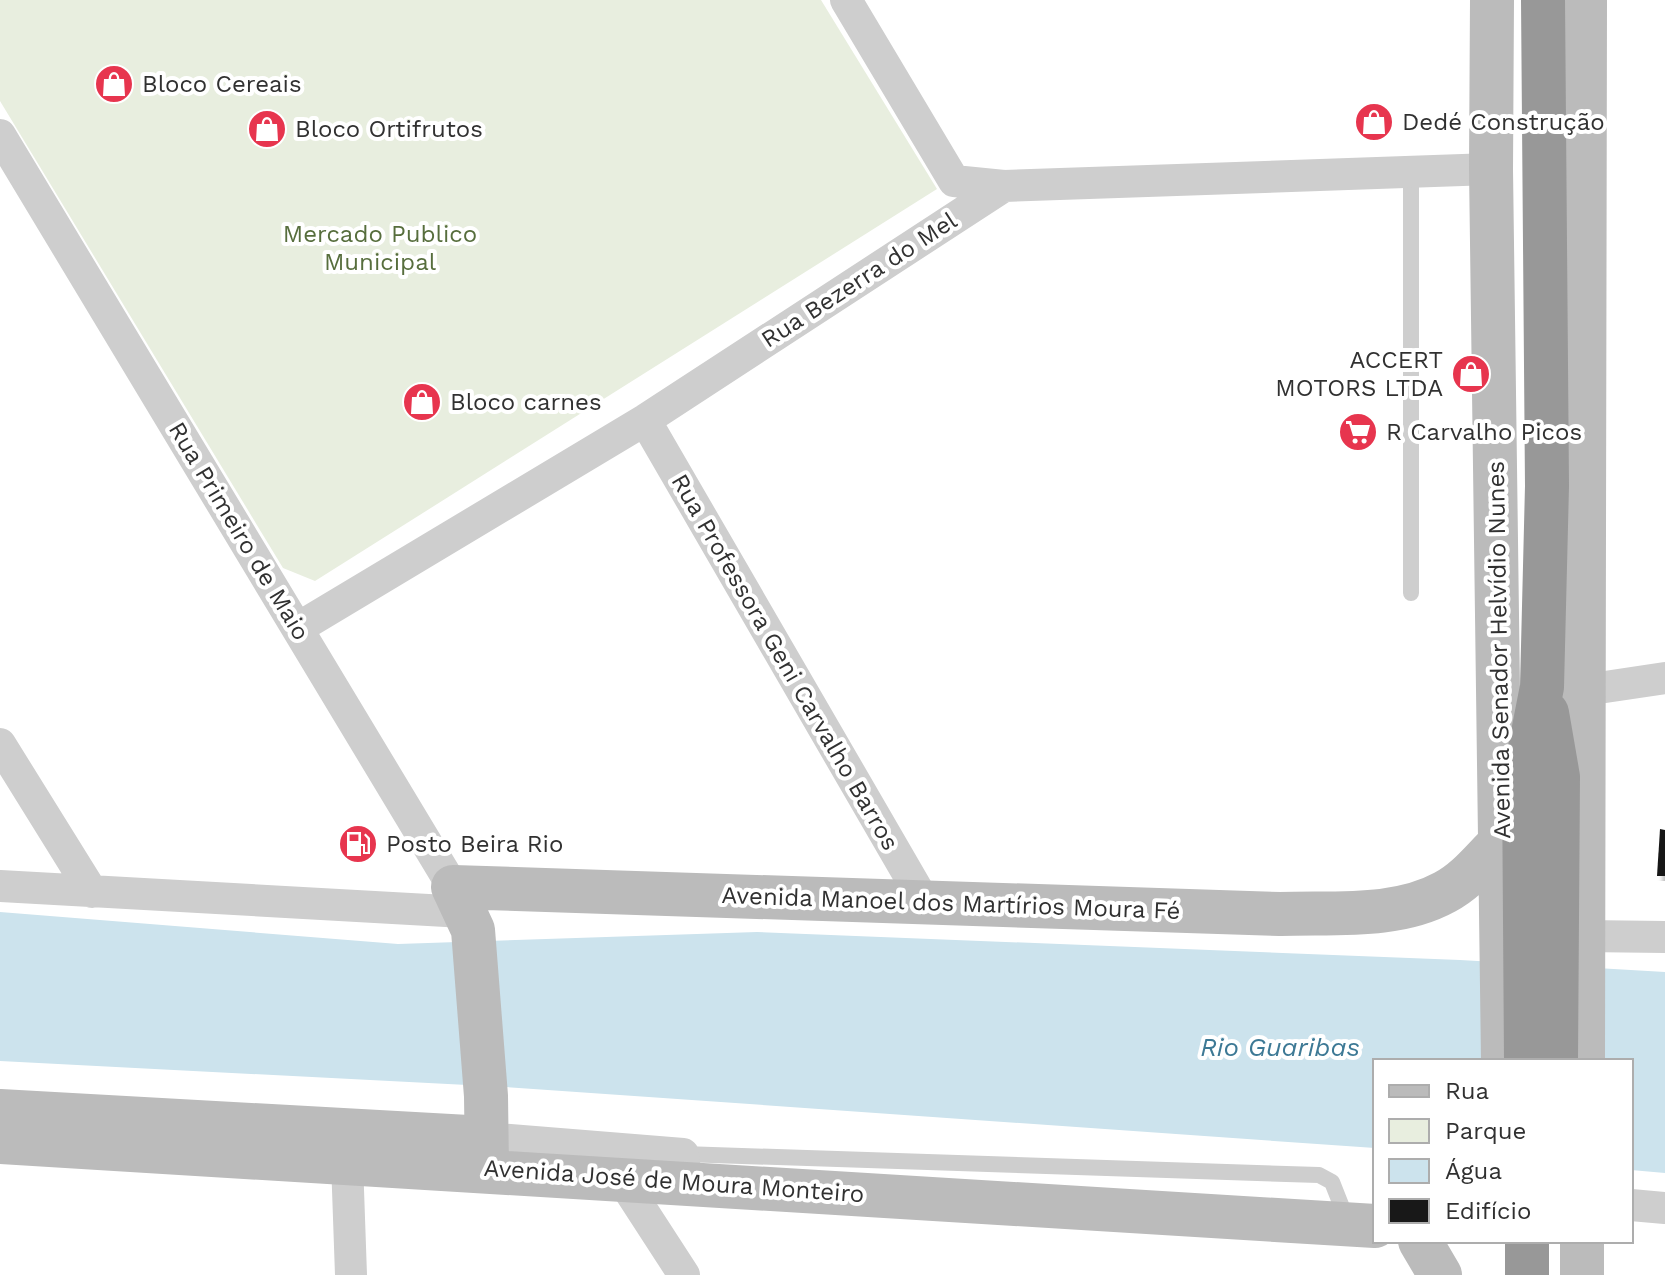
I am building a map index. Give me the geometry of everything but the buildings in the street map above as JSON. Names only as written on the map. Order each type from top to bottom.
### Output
[{"type":"highway","points":[[1543,0],[1547,486],[1542,687],[1558,777],[1550,928],[1556,1059]]},
{"type":"highway","points":[[1526,1059],[1550,928]]},
{"type":"highway","points":[[1527,1243],[1527,1275]]},
{"type":"highway","points":[[1556,1243],[1556,1275]]},
{"type":"main road","name":"Avenida Senador Helvídio Nunes","points":[[1492,0],[1491,169],[1501,842],[1550,928],[1583,1059]]},
{"type":"main road","name":"Avenida Senador Helvídio Nunes","points":[[1504,1059],[1550,928],[1585,690],[1582,149],[1585,0]]},
{"type":"main road","name":"Avenida Manoel dos Martírios Moura Fé","points":[[463,909],[925,903],[1280,914],[1408,907],[1446,892],[1473,872],[1501,842]]},
{"type":"main road","points":[[463,909],[486,1134]]},
{"type":"main road","name":"Avenida José de Moura Monteiro","points":[[0,1111],[486,1134],[625,1178],[685,1168],[1361,1224]]},
{"type":"main road","name":"Avenida José de Moura Monteiro","points":[[0,1142],[347,1161],[486,1134]]},
{"type":"main road","points":[[1421,1243],[1440,1275]]},
{"type":"main road","points":[[1506,1243],[1506,1275]]},
{"type":"main road","points":[[1582,1243],[1582,1275]]},
{"type":"street","points":[[846,0],[954,181],[1004,186],[1491,169]]},
{"type":"street","name":"Rua Primeiro de Maio","points":[[1,137],[298,628],[463,909]]},
{"type":"street","name":"Rua Bezerra do Mel","points":[[298,628],[645,420],[1004,186]]},
{"type":"street","name":"Rua Professora Geni Carvalho Barros","points":[[645,420],[925,903]]},
{"type":"street","points":[[1585,690],[1665,678]]},
{"type":"street","points":[[0,744],[92,892]]},
{"type":"street","name":"Avenida Manoel dos Martírios Moura Fé","points":[[0,886],[463,909]]},
{"type":"street","points":[[1550,928],[1665,937]]},
{"type":"street","points":[[486,1134],[596,1147],[685,1168]]},
{"type":"street","points":[[596,1147],[625,1178],[684,1275]]},
{"type":"street","points":[[347,1161],[351,1275]]},
{"type":"street","points":[[1633,1205],[1665,1208]]},
{"type":"lane","points":[[1411,170],[1411,593]]},
{"type":"green space","name":"Mercado Publico Municipal","points":[[0,0],[821,0],[937,189],[315,581],[283,568],[0,101]]},
{"type":"water","name":"Rio Guaribas","points":[[0,912],[398,944],[757,932],[1460,960],[1665,972],[1665,1173],[1633,1170],[1633,1059],[1373,1059],[1373,1148],[506,1087],[0,1061]]},
{"type":"place","name":"Bloco Cereais","points":[[114,84]]},
{"type":"place","name":"Dedé Construção","points":[[1374,122]]},
{"type":"place","name":"Bloco Ortifrutos","points":[[267,129]]},
{"type":"place","name":"ACCERT MOTORS LTDA","points":[[1471,374]]},
{"type":"place","name":"Bloco carnes","points":[[422,402]]},
{"type":"place","name":"R Carvalho Picos","points":[[1358,432]]},
{"type":"place","name":"Posto Beira Rio","points":[[358,844]]}]
